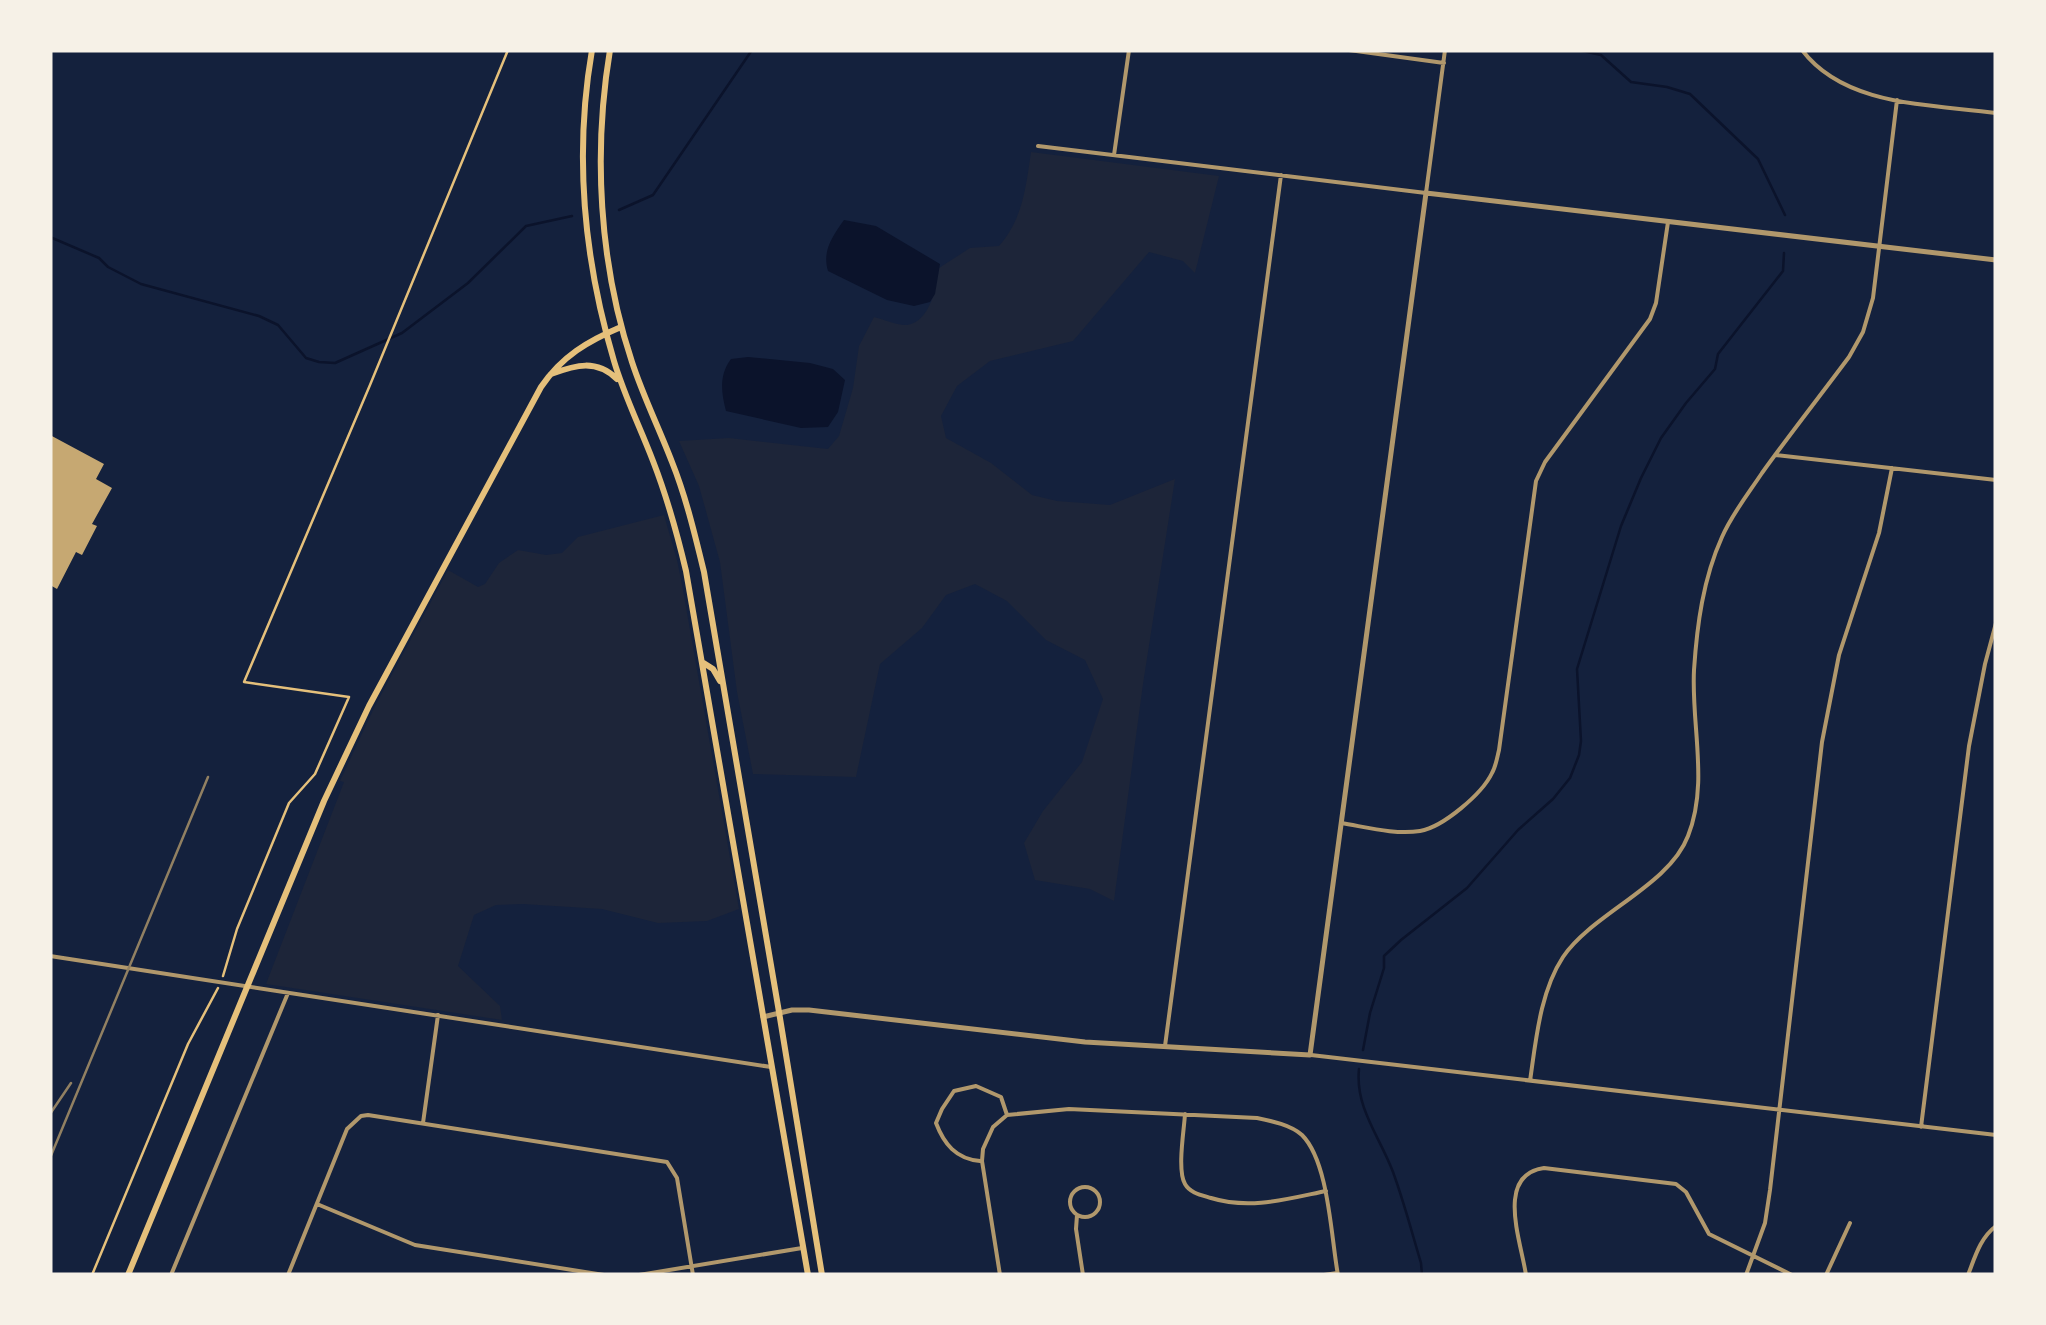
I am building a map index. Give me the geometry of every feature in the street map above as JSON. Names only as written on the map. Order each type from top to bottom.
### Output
[{"type":"main road","points":[[592,50],[584,120],[583,180],[591,264],[622,384],[678,537],[808,1275]]},
{"type":"main road","points":[[610,50],[603,101],[601,180],[611,275],[632,364],[673,464],[695,536],[780,1012],[822,1275]]},
{"type":"main road","points":[[128,1275],[324,800],[369,706],[550,374],[570,353],[621,327]]},
{"type":"main road","points":[[550,374],[585,364],[606,369],[622,384]]},
{"type":"main road","points":[[702,662],[713,669],[724,687]]},
{"type":"street","points":[[1114,155],[1129,50]]},
{"type":"street","points":[[1349,50],[1444,63]]},
{"type":"street","points":[[1310,1055],[1445,50]]},
{"type":"street","points":[[1802,50],[1818,69],[1853,90],[1896,100],[1996,113]]},
{"type":"street","points":[[1530,1080],[1546,995],[1563,957],[1677,857],[1688,838],[1697,791],[1694,678],[1700,610],[1708,575],[1738,509],[1863,332],[1874,298],[1896,100]]},
{"type":"street","points":[[1038,146],[1996,260]]},
{"type":"street","points":[[1165,1046],[1281,175]]},
{"type":"street","points":[[1341,823],[1401,831],[1434,827],[1484,787],[1493,772],[1536,481],[1544,462],[1650,319],[1656,304],[1668,222]]},
{"type":"street","points":[[1776,455],[1996,480]]},
{"type":"street","points":[[1746,1275],[1768,1206],[1822,742],[1839,655],[1878,534],[1892,468]]},
{"type":"street","points":[[1922,1127],[1969,746],[1996,623]]},
{"type":"street","points":[[50,956],[771,1066]]},
{"type":"street","points":[[171,1275],[288,993]]},
{"type":"street","points":[[762,1017],[809,1010],[1085,1042],[1310,1055],[1996,1136]]},
{"type":"street","points":[[423,1123],[438,1016]]},
{"type":"street","points":[[982,1162],[966,1159],[944,1145],[936,1123],[942,1109],[954,1091],[976,1086],[1001,1097],[1007,1116]]},
{"type":"street","points":[[1000,1275],[983,1149],[992,1128],[1007,1116],[1069,1109],[1272,1121],[1300,1132],[1311,1147],[1326,1191],[1337,1274],[1324,1275]]},
{"type":"street","points":[[1184,1114],[1182,1174],[1186,1187],[1195,1194],[1228,1204],[1252,1205],[1326,1191]]},
{"type":"street","points":[[288,1275],[348,1129],[354,1120],[368,1115],[667,1162],[677,1178],[693,1275]]},
{"type":"street","points":[[1526,1275],[1514,1201],[1516,1187],[1524,1176],[1544,1168],[1676,1184],[1686,1192],[1710,1234],[1792,1275]]},
{"type":"street","points":[[1077,1214],[1088,1217],[1098,1210],[1100,1199],[1094,1190],[1082,1188],[1073,1194],[1070,1205],[1077,1214],[1083,1275]]},
{"type":"street","points":[[317,1204],[414,1245],[604,1275]]},
{"type":"street","points":[[1826,1275],[1850,1223]]},
{"type":"street","points":[[1968,1275],[1987,1233],[1996,1226]]},
{"type":"street","points":[[640,1275],[802,1248]]},
{"type":"street","points":[[1180,1275],[1191,1275]]},
{"type":"path","points":[[225,971],[241,918],[289,804],[316,774],[349,697],[244,682],[508,50]]},
{"type":"path","points":[[92,1275],[188,1044],[215,996]]},
{"type":"shaded area","points":[[1031,152],[1219,176],[1195,273],[1183,261],[1149,252],[1073,341],[990,361],[957,386],[941,416],[946,438],[991,463],[1032,495],[1110,505],[1175,479],[1114,901],[1090,889],[1035,880],[1024,843],[1043,811],[1082,762],[1103,699],[1085,660],[1046,640],[1007,601],[975,584],[946,595],[922,628],[880,664],[856,777],[753,774],[737,692],[720,562],[699,486],[679,441],[729,438],[828,449],[839,436],[853,388],[859,346],[874,317],[903,325],[915,322],[931,302],[939,268],[970,248],[999,246],[1018,213]]},
{"type":"shaded area","points":[[844,220],[876,226],[940,264],[930,302],[914,306],[887,300],[828,271],[827,251]]},
{"type":"shaded area","points":[[748,357],[833,369],[845,380],[838,412],[828,427],[801,428],[726,411],[724,371],[731,359]]},
{"type":"shaded area","points":[[664,515],[683,590],[739,909],[707,921],[658,923],[602,909],[523,904],[496,905],[474,915],[458,966],[500,1006],[502,1020],[266,984],[344,782],[340,781],[448,570],[478,587],[485,584],[499,563],[518,550],[546,555],[562,553],[578,537]]},
{"type":"building","points":[[50,435],[104,464],[96,479],[112,488],[92,524],[97,526],[82,555],[76,552],[57,589],[50,585]]},
{"type":"waterway","points":[[619,210],[653,195],[752,50]]},
{"type":"waterway","points":[[1578,50],[1601,55],[1631,82],[1690,94],[1758,159],[1785,215]]},
{"type":"waterway","points":[[50,237],[99,258],[141,284],[259,316],[278,325],[306,358],[335,363],[402,333],[468,283],[526,226],[572,216]]},
{"type":"waterway","points":[[1363,1050],[1384,956],[1467,888],[1570,778],[1581,741],[1577,669],[1621,526],[1661,438],[1715,369],[1718,354],[1783,271],[1784,253]]},
{"type":"waterway","points":[[1359,1069],[1361,1097],[1397,1183],[1422,1275]]},
{"type":"railway","points":[[50,1158],[208,777]]},
{"type":"railway","points":[[50,1114],[71,1083]]}]
